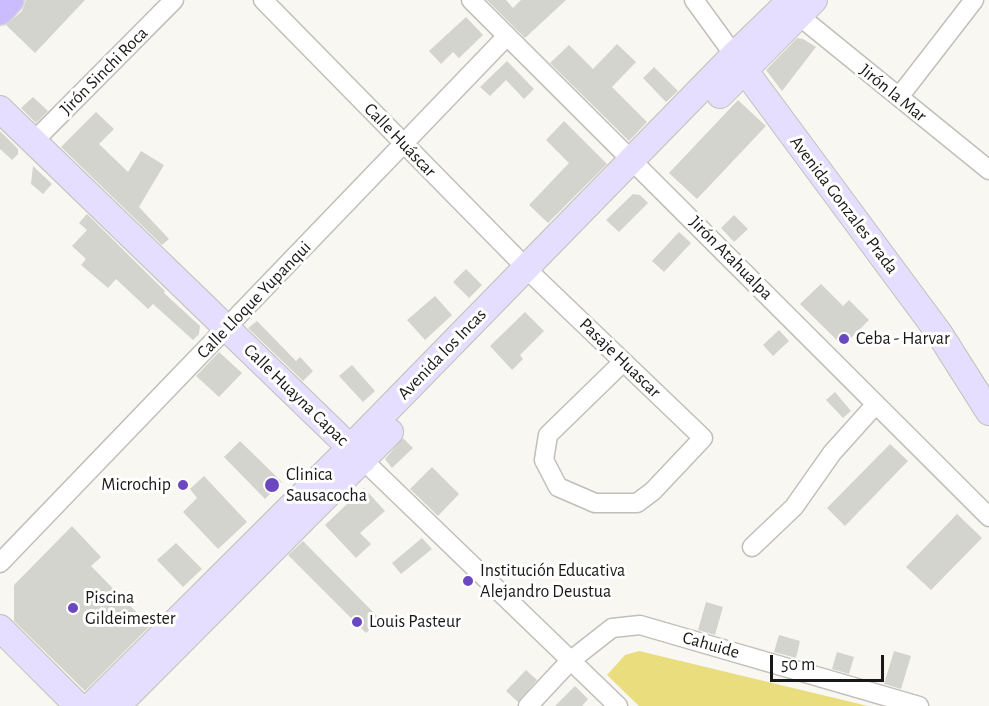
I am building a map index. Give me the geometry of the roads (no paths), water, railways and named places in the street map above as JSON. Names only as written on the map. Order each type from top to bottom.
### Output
[{"type":"main road","points":[[0,11],[9,0]]},
{"type":"street","name":"Jirón Sinchi Roca","points":[[34,141],[174,0]]},
{"type":"street","name":"Calle Huáscar","points":[[264,0],[531,274]]},
{"type":"street","name":"Jirón Atahualpa","points":[[471,0],[989,518]]},
{"type":"street","name":"Avenida Gonzales Prada","points":[[694,0],[939,333],[989,412]]},
{"type":"street","points":[[899,97],[974,0]]},
{"type":"street","name":"Avenida los Incas","points":[[117,706],[356,454],[531,274],[739,63],[801,5]]},
{"type":"street","name":"Jirón la Mar","points":[[801,5],[899,97],[989,170]]},
{"type":"street","name":"Calle Lloque Yupanqui","points":[[0,563],[507,36]]},
{"type":"street","name":"Calle Huayna Capac","points":[[0,109],[618,706]]},
{"type":"street","name":"Pasaje Huascar","points":[[531,274],[703,438],[653,491],[637,503],[595,503],[558,487],[544,460],[549,435],[623,362]]},
{"type":"street","points":[[752,547],[794,507],[832,453],[876,404]]},
{"type":"street","name":"Avenida los Incas","points":[[92,706],[356,454]]},
{"type":"street","name":"Cahuide","points":[[528,706],[570,661],[612,628],[640,625],[919,706]]},
{"type":"street","points":[[0,628],[78,706]]},
{"type":"place","name":"Ceba - Harvar","points":[[844,339]]},
{"type":"place","name":"Microchip","points":[[183,485]]},
{"type":"place","name":"Clinica Sausacocha","points":[[272,485]]},
{"type":"place","name":"Institución Educativa Alejandro Deustua","points":[[468,581]]},
{"type":"place","name":"Piscina Gildeimester","points":[[73,608]]},
{"type":"place","name":"Louis Pasteur","points":[[357,622]]}]
